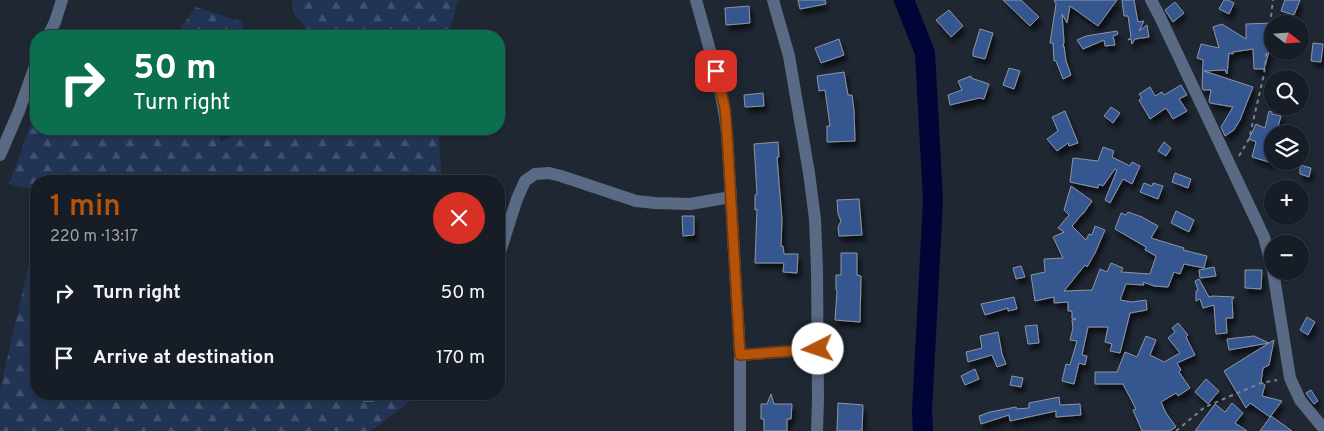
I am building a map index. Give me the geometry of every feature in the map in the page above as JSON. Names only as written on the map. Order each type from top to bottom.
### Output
[{"type":"street","points":[[51,30],[62,0]]},
{"type":"street","points":[[696,0],[725,108],[740,355],[740,431]]},
{"type":"street","points":[[773,0],[789,56],[815,219],[818,349],[817,431]]},
{"type":"street","points":[[1151,0],[1264,237]]},
{"type":"street","points":[[0,155],[30,80]]},
{"type":"street","points":[[505,236],[525,181],[535,174],[549,173],[561,176],[636,201],[690,204],[731,197]]},
{"type":"street","points":[[1275,280],[1290,378],[1300,400],[1324,429]]},
{"type":"street","points":[[740,355],[818,349]]},
{"type":"path","points":[[1232,169],[1249,139],[1264,74],[1273,0]]},
{"type":"path","points":[[1176,431],[1205,407],[1261,383],[1290,378]]},
{"type":"green space","points":[[292,0],[458,0],[450,30],[307,30],[293,12]]},
{"type":"green space","points":[[196,7],[242,22],[244,30],[179,30]]},
{"type":"green space","points":[[30,126],[30,135],[219,135],[221,142],[233,135],[438,135],[442,175],[94,175],[90,173],[88,175],[30,175],[30,189],[9,184]]},
{"type":"green space","points":[[30,259],[30,400],[410,400],[371,431],[0,431],[0,390]]},
{"type":"building","points":[[798,0],[825,0],[826,4],[800,9]]},
{"type":"building","points":[[1003,0],[1021,0],[1039,17],[1030,26]]},
{"type":"building","points":[[1054,0],[1117,0],[1098,26],[1070,6],[1067,23],[1062,14],[1063,47],[1071,75],[1063,79],[1056,61],[1054,61],[1053,43],[1050,43],[1056,4]]},
{"type":"building","points":[[1122,0],[1134,0],[1138,22],[1144,21],[1139,31],[1147,25],[1149,37],[1135,39],[1132,44],[1131,39],[1128,40],[1131,37],[1128,16],[1124,16]]},
{"type":"building","points":[[1224,0],[1234,3],[1229,14],[1219,9]]},
{"type":"building","points":[[1285,0],[1300,0],[1294,15],[1281,11]]},
{"type":"building","points":[[1175,2],[1184,13],[1173,22],[1165,10]]},
{"type":"building","points":[[749,6],[750,23],[726,25],[725,8]]},
{"type":"building","points":[[949,10],[963,26],[951,37],[936,20]]},
{"type":"building","points":[[1264,23],[1264,60],[1267,60],[1264,69],[1254,69],[1253,49],[1233,52],[1233,54],[1229,53],[1227,74],[1225,70],[1204,71],[1253,87],[1240,120],[1234,130],[1225,136],[1221,127],[1233,107],[1210,103],[1211,90],[1203,90],[1202,87],[1203,60],[1197,58],[1201,44],[1219,48],[1213,27],[1222,24],[1246,39],[1246,24]]},
{"type":"building","points":[[980,29],[993,33],[985,59],[973,56]]},
{"type":"building","points":[[1117,31],[1118,34],[1113,36],[1115,45],[1105,46],[1104,40],[1083,49],[1077,40],[1086,36]]},
{"type":"building","points":[[839,39],[844,55],[821,63],[815,48]]},
{"type":"building","points":[[1313,43],[1323,44],[1321,62],[1311,61]]},
{"type":"building","points":[[1009,68],[1020,71],[1014,89],[1003,85]]},
{"type":"building","points":[[844,72],[848,95],[852,95],[855,141],[827,142],[827,126],[830,126],[825,90],[819,91],[817,76]]},
{"type":"building","points":[[971,76],[971,78],[989,84],[984,99],[979,98],[950,105],[948,95],[962,90],[958,81]]},
{"type":"building","points":[[1181,85],[1187,95],[1179,99],[1187,111],[1173,119],[1166,108],[1150,119],[1139,100],[1142,98],[1139,94],[1150,87],[1155,96],[1162,92],[1164,95]]},
{"type":"building","points":[[763,93],[764,106],[745,107],[744,95]]},
{"type":"building","points":[[1111,107],[1120,113],[1113,123],[1104,116]]},
{"type":"building","points":[[1065,111],[1078,143],[1069,146],[1068,143],[1057,151],[1047,139],[1058,131],[1052,117]]},
{"type":"building","points":[[1268,115],[1281,116],[1278,125],[1266,125]]},
{"type":"building","points":[[1256,124],[1264,128],[1264,161],[1252,157],[1256,142],[1249,139]]},
{"type":"building","points":[[778,142],[779,157],[777,157],[782,220],[781,246],[783,246],[784,254],[798,254],[797,273],[783,272],[784,263],[755,263],[757,209],[755,210],[755,195],[757,194],[754,144]]},
{"type":"building","points":[[1164,142],[1171,148],[1166,156],[1158,151]]},
{"type":"building","points":[[1103,147],[1114,151],[1112,157],[1130,166],[1132,162],[1140,166],[1132,184],[1123,179],[1110,203],[1105,200],[1117,170],[1115,169],[1103,186],[1099,184],[1098,188],[1070,182],[1073,158],[1098,161]]},
{"type":"building","points":[[1309,167],[1311,168],[1309,177],[1300,174],[1300,170],[1309,170]]},
{"type":"building","points":[[1175,173],[1191,179],[1188,188],[1172,182]]},
{"type":"building","points":[[1144,183],[1152,186],[1153,183],[1163,186],[1158,199],[1140,192]]},
{"type":"building","points":[[1071,186],[1092,201],[1072,226],[1086,240],[1089,234],[1092,235],[1095,226],[1105,230],[1087,267],[1085,265],[1064,291],[1092,290],[1100,269],[1107,272],[1111,263],[1123,268],[1121,272],[1150,274],[1156,256],[1145,250],[1146,247],[1115,229],[1121,213],[1126,215],[1128,212],[1158,226],[1151,238],[1184,248],[1183,250],[1207,256],[1204,268],[1184,264],[1180,274],[1174,272],[1168,287],[1154,286],[1143,282],[1144,285],[1126,284],[1120,300],[1132,302],[1146,300],[1147,310],[1130,313],[1120,353],[1110,351],[1112,344],[1105,342],[1108,327],[1088,327],[1082,355],[1087,356],[1085,365],[1079,363],[1074,384],[1062,381],[1066,364],[1070,365],[1077,341],[1070,340],[1073,328],[1072,320],[1076,319],[1072,319],[1072,311],[1068,311],[1068,302],[1054,303],[1054,297],[1035,301],[1031,275],[1045,272],[1044,259],[1063,258],[1053,237],[1064,232],[1058,228],[1069,215],[1064,210]]},
{"type":"building","points":[[859,199],[862,235],[839,236],[838,227],[841,221],[838,214],[837,200]]},
{"type":"building","points":[[1176,211],[1194,220],[1189,232],[1171,223]]},
{"type":"building","points":[[682,216],[694,216],[694,235],[683,236]]},
{"type":"building","points":[[841,253],[857,253],[857,275],[861,276],[860,322],[835,320],[836,275],[841,275]]},
{"type":"building","points":[[1021,266],[1025,277],[1016,279],[1013,268]]},
{"type":"building","points":[[1214,267],[1216,276],[1200,278],[1199,270]]},
{"type":"building","points":[[1245,270],[1262,270],[1261,289],[1245,288]]},
{"type":"building","points":[[1199,279],[1209,297],[1234,297],[1232,299],[1233,318],[1226,318],[1227,333],[1216,334],[1214,305],[1203,308],[1200,299],[1196,301],[1196,291],[1198,290],[1195,281]]},
{"type":"building","points":[[1014,297],[1017,309],[1008,311],[1008,308],[985,315],[981,304]]},
{"type":"building","points":[[1307,317],[1315,322],[1308,335],[1300,330]]},
{"type":"building","points":[[1178,323],[1188,335],[1186,337],[1195,355],[1177,363],[1181,370],[1179,372],[1190,388],[1178,396],[1176,393],[1161,402],[1176,427],[1170,431],[1142,431],[1133,410],[1136,409],[1123,384],[1095,384],[1095,372],[1117,372],[1125,352],[1137,357],[1146,336],[1156,340],[1150,355],[1164,362],[1180,353],[1168,338],[1175,332],[1172,328]]},
{"type":"building","points":[[1037,325],[1039,343],[1028,344],[1025,326]]},
{"type":"building","points":[[998,332],[1006,364],[997,367],[992,355],[968,362],[966,352],[982,348],[980,336]]},
{"type":"building","points":[[1254,336],[1269,343],[1229,350],[1227,339]]},
{"type":"building","points":[[1274,340],[1269,365],[1263,368],[1261,382],[1265,385],[1262,396],[1282,401],[1270,417],[1250,403],[1246,408],[1224,371]]},
{"type":"building","points":[[975,369],[979,379],[965,385],[961,376]]},
{"type":"building","points":[[1012,376],[1023,378],[1021,387],[1010,385]]},
{"type":"building","points":[[1206,379],[1219,391],[1208,404],[1195,392]]},
{"type":"building","points":[[1311,390],[1318,401],[1314,404],[1306,393]]},
{"type":"building","points":[[771,394],[774,404],[792,404],[791,419],[787,419],[787,431],[764,431],[764,419],[761,419],[761,404],[767,404]]},
{"type":"building","points":[[1059,397],[1060,405],[1080,404],[1081,415],[1056,417],[1056,411],[1010,421],[1009,415],[981,424],[979,416],[990,412],[1016,407],[1017,409],[1029,408],[1029,403]]},
{"type":"building","points":[[838,403],[863,405],[862,431],[837,431]]},
{"type":"building","points":[[1232,403],[1243,413],[1235,423],[1247,431],[1195,431],[1215,404],[1225,412]]},
{"type":"building","points":[[1271,416],[1292,431],[1260,431]]},
{"type":"waterway","points":[[904,0],[925,53],[933,200],[922,411],[923,431]]},
{"type":"route","points":[[716,71],[725,108],[740,355],[818,349]]}]
